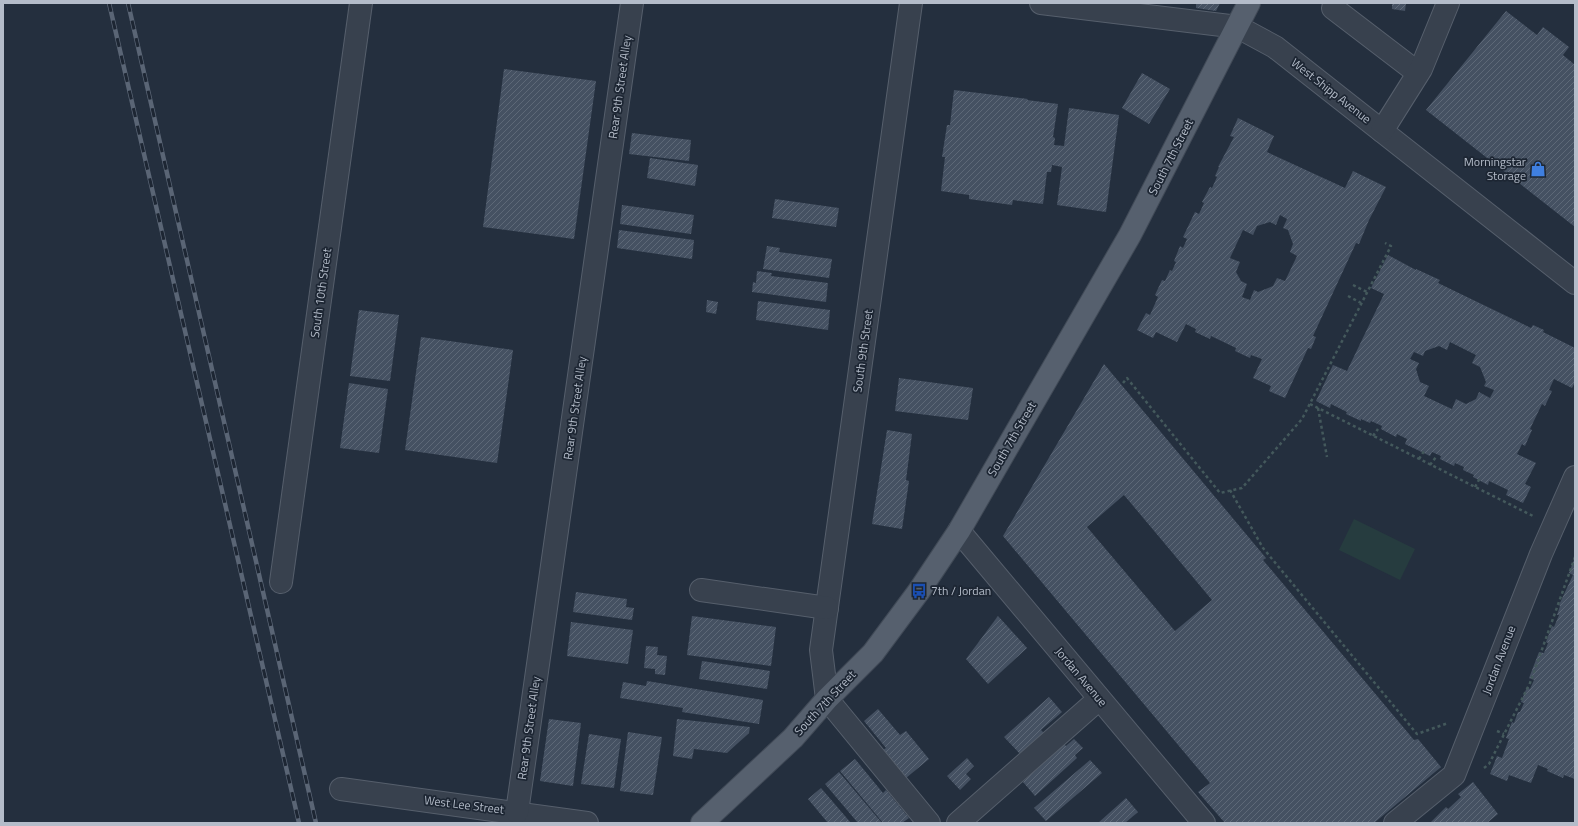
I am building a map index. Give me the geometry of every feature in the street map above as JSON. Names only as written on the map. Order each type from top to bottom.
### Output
[{"type":"main road","name":"South 7th Street","points":[[702,823],[793,738],[827,699],[873,653],[919,591],[959,531],[1130,236],[1250,3]]},
{"type":"street","name":"South 10th Street","points":[[281,582],[361,3]]},
{"type":"street","name":"Rear 9th Street Alley","points":[[517,812],[632,3]]},
{"type":"street","name":"South 9th Street","points":[[827,699],[821,650],[911,3]]},
{"type":"street","name":"West Shipp Avenue","points":[[1041,3],[1238,27],[1275,47],[1575,283]]},
{"type":"street","points":[[1382,131],[1421,69],[1448,3]]},
{"type":"street","points":[[1333,8],[1418,73]]},
{"type":"street","name":"Jordan Avenue","points":[[1395,823],[1454,775],[1541,554],[1575,476]]},
{"type":"street","name":"Jordan Avenue","points":[[959,531],[1204,823]]},
{"type":"street","points":[[701,590],[827,608]]},
{"type":"street","points":[[827,699],[929,823]]},
{"type":"street","points":[[958,823],[1099,699]]},
{"type":"street","name":"West Lee Street","points":[[341,789],[517,812],[588,823]]},
{"type":"path","points":[[1123,383],[1127,378],[1220,492],[1242,488],[1302,419],[1391,246],[1385,243]]},
{"type":"path","points":[[1353,285],[1367,292]]},
{"type":"path","points":[[1348,296],[1361,303]]},
{"type":"path","points":[[1310,404],[1536,517],[1554,523]]},
{"type":"path","points":[[1318,408],[1327,457]]},
{"type":"path","points":[[1373,436],[1378,429]]},
{"type":"path","points":[[1419,459],[1424,451]]},
{"type":"path","points":[[1430,464],[1436,457]]},
{"type":"path","points":[[1475,487],[1480,478]]},
{"type":"path","points":[[1230,490],[1263,548],[1417,734],[1456,721],[1475,722],[1504,734]]},
{"type":"green space","points":[[1354,519],[1415,549],[1400,580],[1339,550]]},
{"type":"building","points":[[1196,3],[1220,3],[1216,11],[1196,8]]},
{"type":"building","points":[[1392,3],[1406,3],[1405,11],[1392,9]]},
{"type":"building","name":"Morningstar Storage","points":[[1506,11],[1537,35],[1543,27],[1569,47],[1563,55],[1575,65],[1575,227],[1426,110]]},
{"type":"building","points":[[504,69],[596,81],[574,239],[483,227]]},
{"type":"building","points":[[1142,73],[1170,89],[1149,124],[1122,108]]},
{"type":"building","points":[[954,90],[1058,104],[1053,137],[1055,138],[1054,145],[1064,146],[1069,108],[1119,115],[1106,212],[1057,205],[1062,167],[1052,165],[1051,172],[1047,172],[1043,204],[1013,200],[1012,205],[969,199],[969,195],[941,191],[945,157],[942,157],[947,125],[950,125]]},
{"type":"building","points":[[1238,118],[1274,136],[1267,152],[1345,188],[1353,171],[1386,187],[1369,220],[1359,244],[1356,243],[1313,336],[1316,337],[1311,349],[1308,348],[1285,398],[1269,391],[1271,386],[1253,378],[1262,359],[1251,355],[1250,358],[1235,351],[1236,348],[1211,336],[1210,339],[1195,332],[1196,329],[1186,324],[1177,342],[1156,332],[1153,338],[1137,330],[1146,313],[1150,315],[1158,297],[1155,295],[1162,280],[1165,281],[1170,270],[1172,271],[1180,246],[1183,248],[1187,239],[1183,237],[1195,212],[1199,214],[1204,203],[1202,202],[1210,187],[1212,188],[1217,177],[1215,176],[1218,167],[1234,137],[1230,136]],"holes":[[[1280,215],[1287,219],[1283,228],[1288,230],[1293,244],[1290,252],[1297,256],[1285,281],[1277,278],[1273,286],[1258,292],[1254,290],[1250,300],[1242,297],[1247,284],[1241,281],[1236,272],[1240,262],[1230,258],[1243,230],[1253,235],[1257,226],[1270,222],[1276,225]]]},
{"type":"building","points":[[632,133],[691,140],[689,161],[629,154]]},
{"type":"building","points":[[650,158],[698,165],[695,186],[647,178]]},
{"type":"building","points":[[775,199],[839,208],[836,227],[772,218]]},
{"type":"building","points":[[622,205],[694,215],[691,234],[620,224]]},
{"type":"building","points":[[619,230],[694,240],[692,259],[617,248]]},
{"type":"building","points":[[767,246],[780,248],[779,252],[832,259],[829,278],[763,269]]},
{"type":"building","points":[[1388,255],[1416,270],[1440,280],[1438,283],[1531,328],[1533,325],[1544,330],[1543,332],[1575,348],[1575,382],[1572,388],[1554,379],[1549,390],[1552,391],[1545,406],[1542,404],[1530,429],[1532,430],[1525,446],[1522,444],[1517,454],[1536,463],[1525,484],[1531,487],[1523,503],[1506,495],[1508,490],[1489,481],[1488,485],[1473,477],[1474,475],[1463,470],[1464,467],[1455,463],[1454,466],[1440,459],[1441,456],[1432,452],[1430,456],[1405,444],[1407,439],[1397,434],[1396,437],[1381,429],[1382,426],[1371,421],[1370,423],[1361,419],[1361,421],[1346,414],[1347,412],[1331,404],[1330,408],[1316,401],[1333,365],[1347,371],[1384,294],[1371,288]],"holes":[[[1450,342],[1476,355],[1472,363],[1480,367],[1486,382],[1484,386],[1494,390],[1490,398],[1479,392],[1476,399],[1466,404],[1456,399],[1452,409],[1424,396],[1429,386],[1420,382],[1416,369],[1419,363],[1410,359],[1414,352],[1423,356],[1425,351],[1439,346],[1447,350]]]},
{"type":"building","points":[[757,271],[772,273],[771,276],[828,283],[826,302],[752,292],[753,282],[756,283]]},
{"type":"building","points":[[707,300],[718,302],[716,314],[706,312]]},
{"type":"building","points":[[758,301],[830,310],[828,330],[756,320]]},
{"type":"building","points":[[359,310],[399,315],[390,381],[350,376]]},
{"type":"building","points":[[421,337],[513,350],[497,463],[405,450]]},
{"type":"building","points":[[1104,364],[1266,558],[1263,560],[1414,740],[1418,739],[1441,767],[1374,823],[1225,823],[1198,792],[1210,783],[1003,536]],"holes":[[[1124,495],[1212,600],[1175,631],[1087,527]]]},
{"type":"building","points":[[899,378],[973,388],[968,420],[895,411]]},
{"type":"building","points":[[349,383],[388,389],[379,453],[340,448]]},
{"type":"building","points":[[887,430],[912,434],[906,480],[909,481],[902,529],[872,524]]},
{"type":"building","points":[[1575,557],[1575,779],[1564,775],[1563,778],[1538,765],[1531,783],[1509,775],[1507,781],[1490,774],[1497,756],[1502,758],[1509,739],[1506,738],[1512,722],[1514,723],[1518,712],[1520,712],[1524,703],[1521,702],[1527,687],[1530,689],[1534,680],[1529,678],[1539,652],[1544,653],[1548,643],[1546,642],[1552,626],[1554,627],[1559,615],[1557,615],[1559,605],[1573,575],[1569,573]]},
{"type":"building","points":[[576,592],[627,599],[626,607],[634,608],[632,620],[573,612]]},
{"type":"building","points":[[692,616],[776,627],[771,666],[687,655]]},
{"type":"building","points":[[998,616],[1027,648],[988,684],[966,659]]},
{"type":"building","points":[[571,622],[633,630],[628,664],[567,656]]},
{"type":"building","points":[[646,646],[658,647],[657,655],[667,656],[665,675],[655,674],[655,669],[644,668]]},
{"type":"building","points":[[702,661],[770,671],[767,689],[699,679]]},
{"type":"building","points":[[647,681],[763,700],[759,724],[682,712],[683,708],[620,698],[623,682],[646,686]]},
{"type":"building","points":[[1049,697],[1062,712],[1041,730],[1046,735],[1022,756],[1004,737]]},
{"type":"building","points":[[878,709],[900,735],[906,731],[929,759],[906,778],[883,750],[886,748],[864,721]]},
{"type":"building","points":[[549,719],[581,723],[573,786],[540,781]]},
{"type":"building","points":[[677,719],[750,727],[749,733],[727,753],[694,749],[692,759],[673,756]]},
{"type":"building","points":[[628,732],[662,737],[653,795],[620,791]]},
{"type":"building","points":[[589,734],[621,739],[614,788],[581,784]]},
{"type":"building","points":[[1074,739],[1083,748],[1075,755],[1077,758],[1035,796],[1023,782],[1064,744],[1066,746]]},
{"type":"building","points":[[967,758],[974,766],[966,774],[971,779],[960,790],[947,776]]},
{"type":"building","points":[[855,759],[883,793],[886,790],[909,818],[902,823],[883,823],[840,771]]},
{"type":"building","points":[[1090,760],[1102,773],[1046,821],[1034,808]]},
{"type":"building","points":[[839,772],[882,823],[858,823],[825,784]]},
{"type":"building","points":[[1473,782],[1498,814],[1487,823],[1430,823],[1446,807],[1448,809],[1461,797],[1458,794]]},
{"type":"building","points":[[821,788],[851,823],[828,823],[808,799]]},
{"type":"building","points":[[1126,798],[1138,812],[1125,823],[1098,823]]},
{"type":"railway","points":[[109,3],[299,823]]},
{"type":"railway","points":[[128,3],[316,823]]},
{"type":"place","name":"Morningstar Storage","points":[[1538,169]]},
{"type":"place","name":"7th / Jordan","points":[[919,591]]}]
